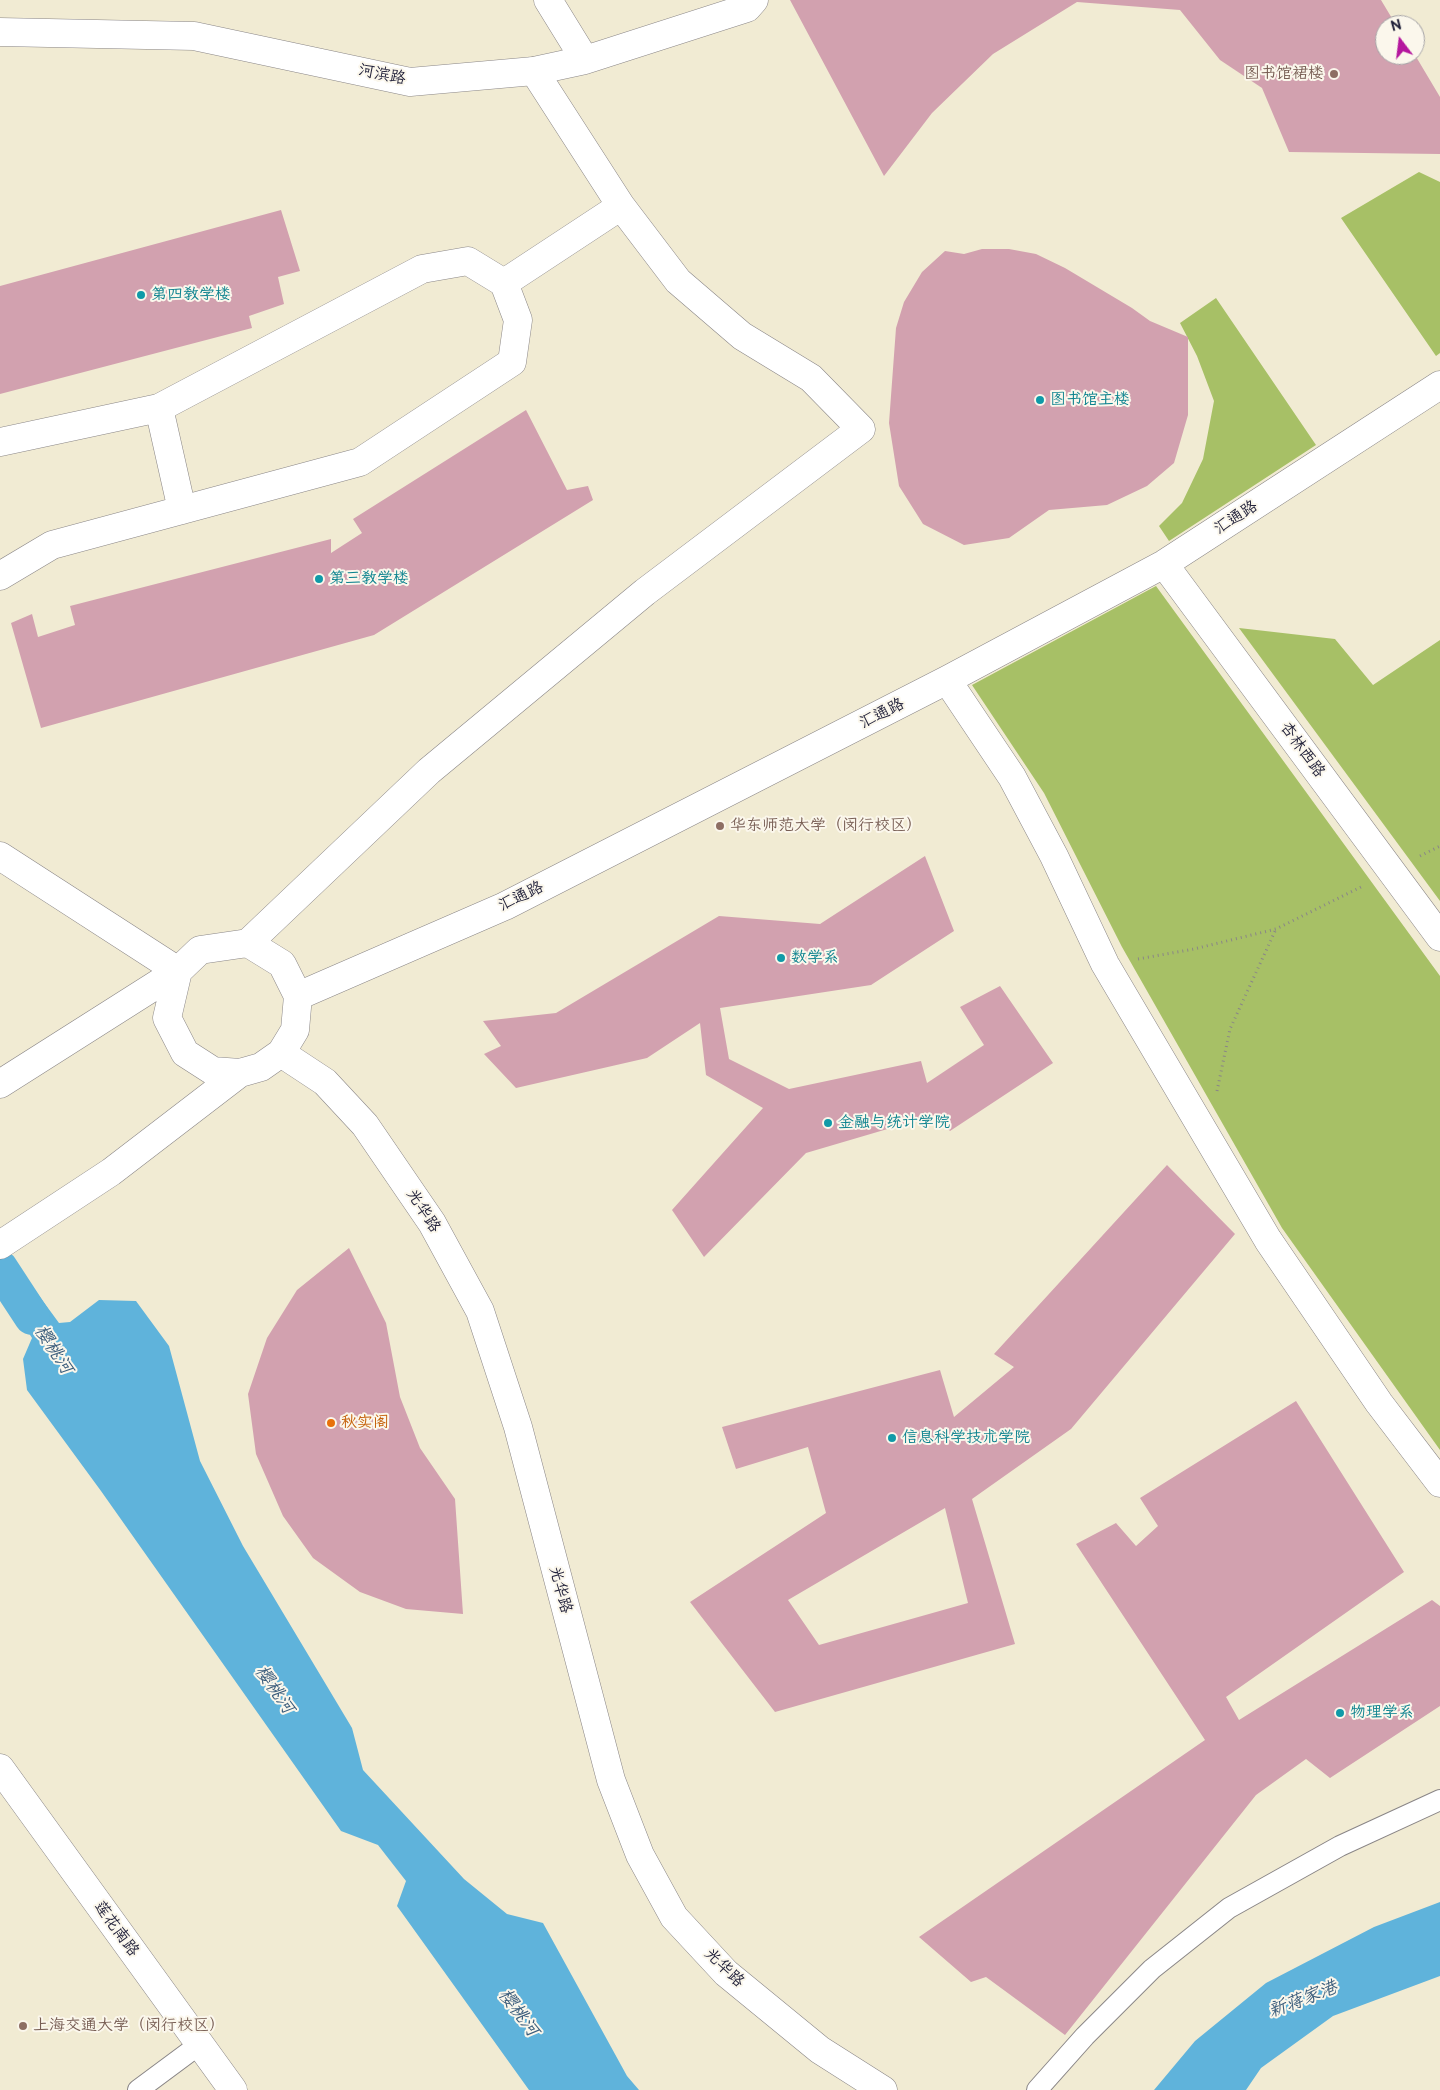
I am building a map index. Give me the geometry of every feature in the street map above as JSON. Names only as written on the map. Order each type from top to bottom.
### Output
[{"type":"street","points":[[548,0],[585,60]]},
{"type":"street","name":"河滨路","points":[[0,32],[194,36],[410,82],[534,71],[585,60],[747,8],[754,0]]},
{"type":"street","points":[[8,1079],[178,971],[200,950],[248,943],[428,771],[645,592],[861,429],[811,378],[742,336],[678,281],[621,206],[534,71]]},
{"type":"street","points":[[504,283],[621,206]]},
{"type":"street","points":[[0,442],[159,408],[422,269],[468,261],[504,283],[518,320],[512,362],[360,462],[52,545],[0,576]]},
{"type":"street","name":"汇通路","points":[[298,996],[505,906],[947,680],[1164,564],[1440,385]]},
{"type":"street","points":[[159,408],[182,510]]},
{"type":"street","name":"杏林西路","points":[[1164,564],[1440,936]]},
{"type":"street","points":[[947,680],[1012,778],[1054,856],[1105,964],[1273,1248],[1379,1403],[1440,1482]]},
{"type":"street","points":[[0,856],[178,971]]},
{"type":"street","points":[[178,971],[167,1018],[185,1053],[213,1071],[240,1073],[261,1067],[281,1053],[295,1030],[298,996],[282,964],[248,943]]},
{"type":"street","name":"光华路","points":[[281,1053],[325,1082],[365,1125],[432,1223],[480,1311],[518,1427],[611,1780],[640,1855],[674,1917],[726,1973],[820,2050],[884,2090]]},
{"type":"street","points":[[0,1245],[111,1172],[240,1073]]},
{"type":"street","name":"莲花南路","points":[[0,1768],[233,2090]]},
{"type":"lane","points":[[1037,2090],[1085,2036],[1152,1969],[1229,1908],[1340,1846],[1440,1800]]},
{"type":"lane","points":[[138,2090],[200,2044]]},
{"type":"path","points":[[1105,964],[1194,950],[1276,929],[1440,846]]},
{"type":"path","points":[[1207,1138],[1230,1029],[1276,929]]},
{"type":"green space","points":[[1419,172],[1440,182],[1440,353],[1436,356],[1341,218]]},
{"type":"green space","points":[[1216,298],[1316,445],[1169,541],[1159,526],[1182,503],[1203,459],[1214,401],[1197,356],[1180,323]]},
{"type":"green space","points":[[1156,586],[1440,976],[1440,1450],[1282,1228],[1122,947],[1044,793],[972,685]]},
{"type":"green space","points":[[1239,628],[1335,639],[1373,685],[1440,640],[1440,901]]},
{"type":"water","points":[[18,1267],[59,1323],[70,1322],[99,1300],[136,1301],[169,1346],[200,1461],[243,1546],[352,1728],[363,1770],[464,1879],[507,1914],[543,1923],[627,2076],[639,2090],[529,2090],[397,1906],[406,1881],[378,1845],[341,1831],[101,1491],[27,1390],[23,1359],[32,1338],[0,1288],[0,1278]]},
{"type":"water","name":"新蒋家港","points":[[1440,1902],[1440,1976],[1333,2016],[1261,2068],[1246,2090],[1154,2090],[1195,2041],[1266,1983],[1374,1927]]},
{"type":"building","name":"图书馆裙楼","points":[[790,0],[1381,0],[1390,15],[1375,15],[1375,65],[1421,65],[1440,97],[1440,154],[1289,152],[1262,88],[1220,60],[1180,10],[1077,2],[993,54],[932,113],[884,176]]},
{"type":"building","name":"第四教学楼","points":[[281,210],[300,271],[278,277],[284,304],[249,316],[252,328],[0,394],[0,286]]},
{"type":"building","name":"图书馆主楼","points":[[982,249],[1009,249],[1036,254],[1065,268],[1132,308],[1150,321],[1188,337],[1188,415],[1174,463],[1147,486],[1107,505],[1049,510],[1009,538],[964,545],[923,524],[899,486],[889,423],[896,328],[904,302],[922,272],[945,251],[964,254]]},
{"type":"building","name":"第三教学楼","points":[[526,410],[567,490],[588,486],[593,500],[374,635],[41,728],[11,623],[32,614],[38,637],[75,625],[70,606],[331,539],[331,553],[362,533],[353,519]]},
{"type":"building","points":[[925,856],[954,931],[871,985],[720,1008],[729,1059],[789,1089],[921,1061],[927,1083],[984,1045],[960,1007],[1000,986],[1053,1063],[950,1131],[935,1115],[806,1153],[704,1257],[672,1210],[763,1108],[706,1075],[700,1023],[647,1058],[516,1088],[484,1054],[501,1046],[483,1021],[556,1013],[719,916],[820,924]]},
{"type":"building","name":"信息科学技术学院","points":[[1167,1165],[1235,1234],[1071,1429],[972,1499],[1015,1644],[775,1712],[690,1602],[826,1513],[808,1447],[736,1469],[722,1427],[940,1370],[954,1417],[1014,1367],[994,1354]],"holes":[[[945,1508],[968,1603],[819,1645],[788,1600]]]},
{"type":"building","name":"秋实阁","points":[[349,1248],[386,1323],[400,1397],[420,1448],[455,1499],[463,1614],[406,1609],[360,1592],[313,1558],[283,1516],[256,1454],[248,1394],[267,1338],[297,1290]]},
{"type":"building","name":"物理学系","points":[[1296,1401],[1404,1572],[1226,1697],[1239,1720],[1432,1600],[1440,1606],[1440,1706],[1330,1778],[1306,1759],[1256,1795],[1065,2035],[986,1977],[971,1982],[919,1937],[1205,1740],[1076,1544],[1116,1523],[1136,1546],[1158,1526],[1140,1498]]},
{"type":"waterway","name":"樱桃河","points":[[0,1268],[32,1317]]},
{"type":"place","name":"图书馆裙楼","points":[[1334,74]]},
{"type":"place","name":"第四教学楼","points":[[141,295]]},
{"type":"place","name":"图书馆主楼","points":[[1040,400]]},
{"type":"place","name":"第三教学楼","points":[[319,579]]},
{"type":"place","name":"华东师范大学（闵行校区）","points":[[720,826]]},
{"type":"place","name":"数学系","points":[[781,958]]},
{"type":"place","name":"金融与统计学院","points":[[828,1123]]},
{"type":"place","name":"秋实阁","points":[[331,1423]]},
{"type":"place","name":"信息科学技术学院","points":[[892,1438]]},
{"type":"place","name":"物理学系","points":[[1340,1713]]},
{"type":"place","name":"上海交通大学（闵行校区）","points":[[23,2026]]}]
